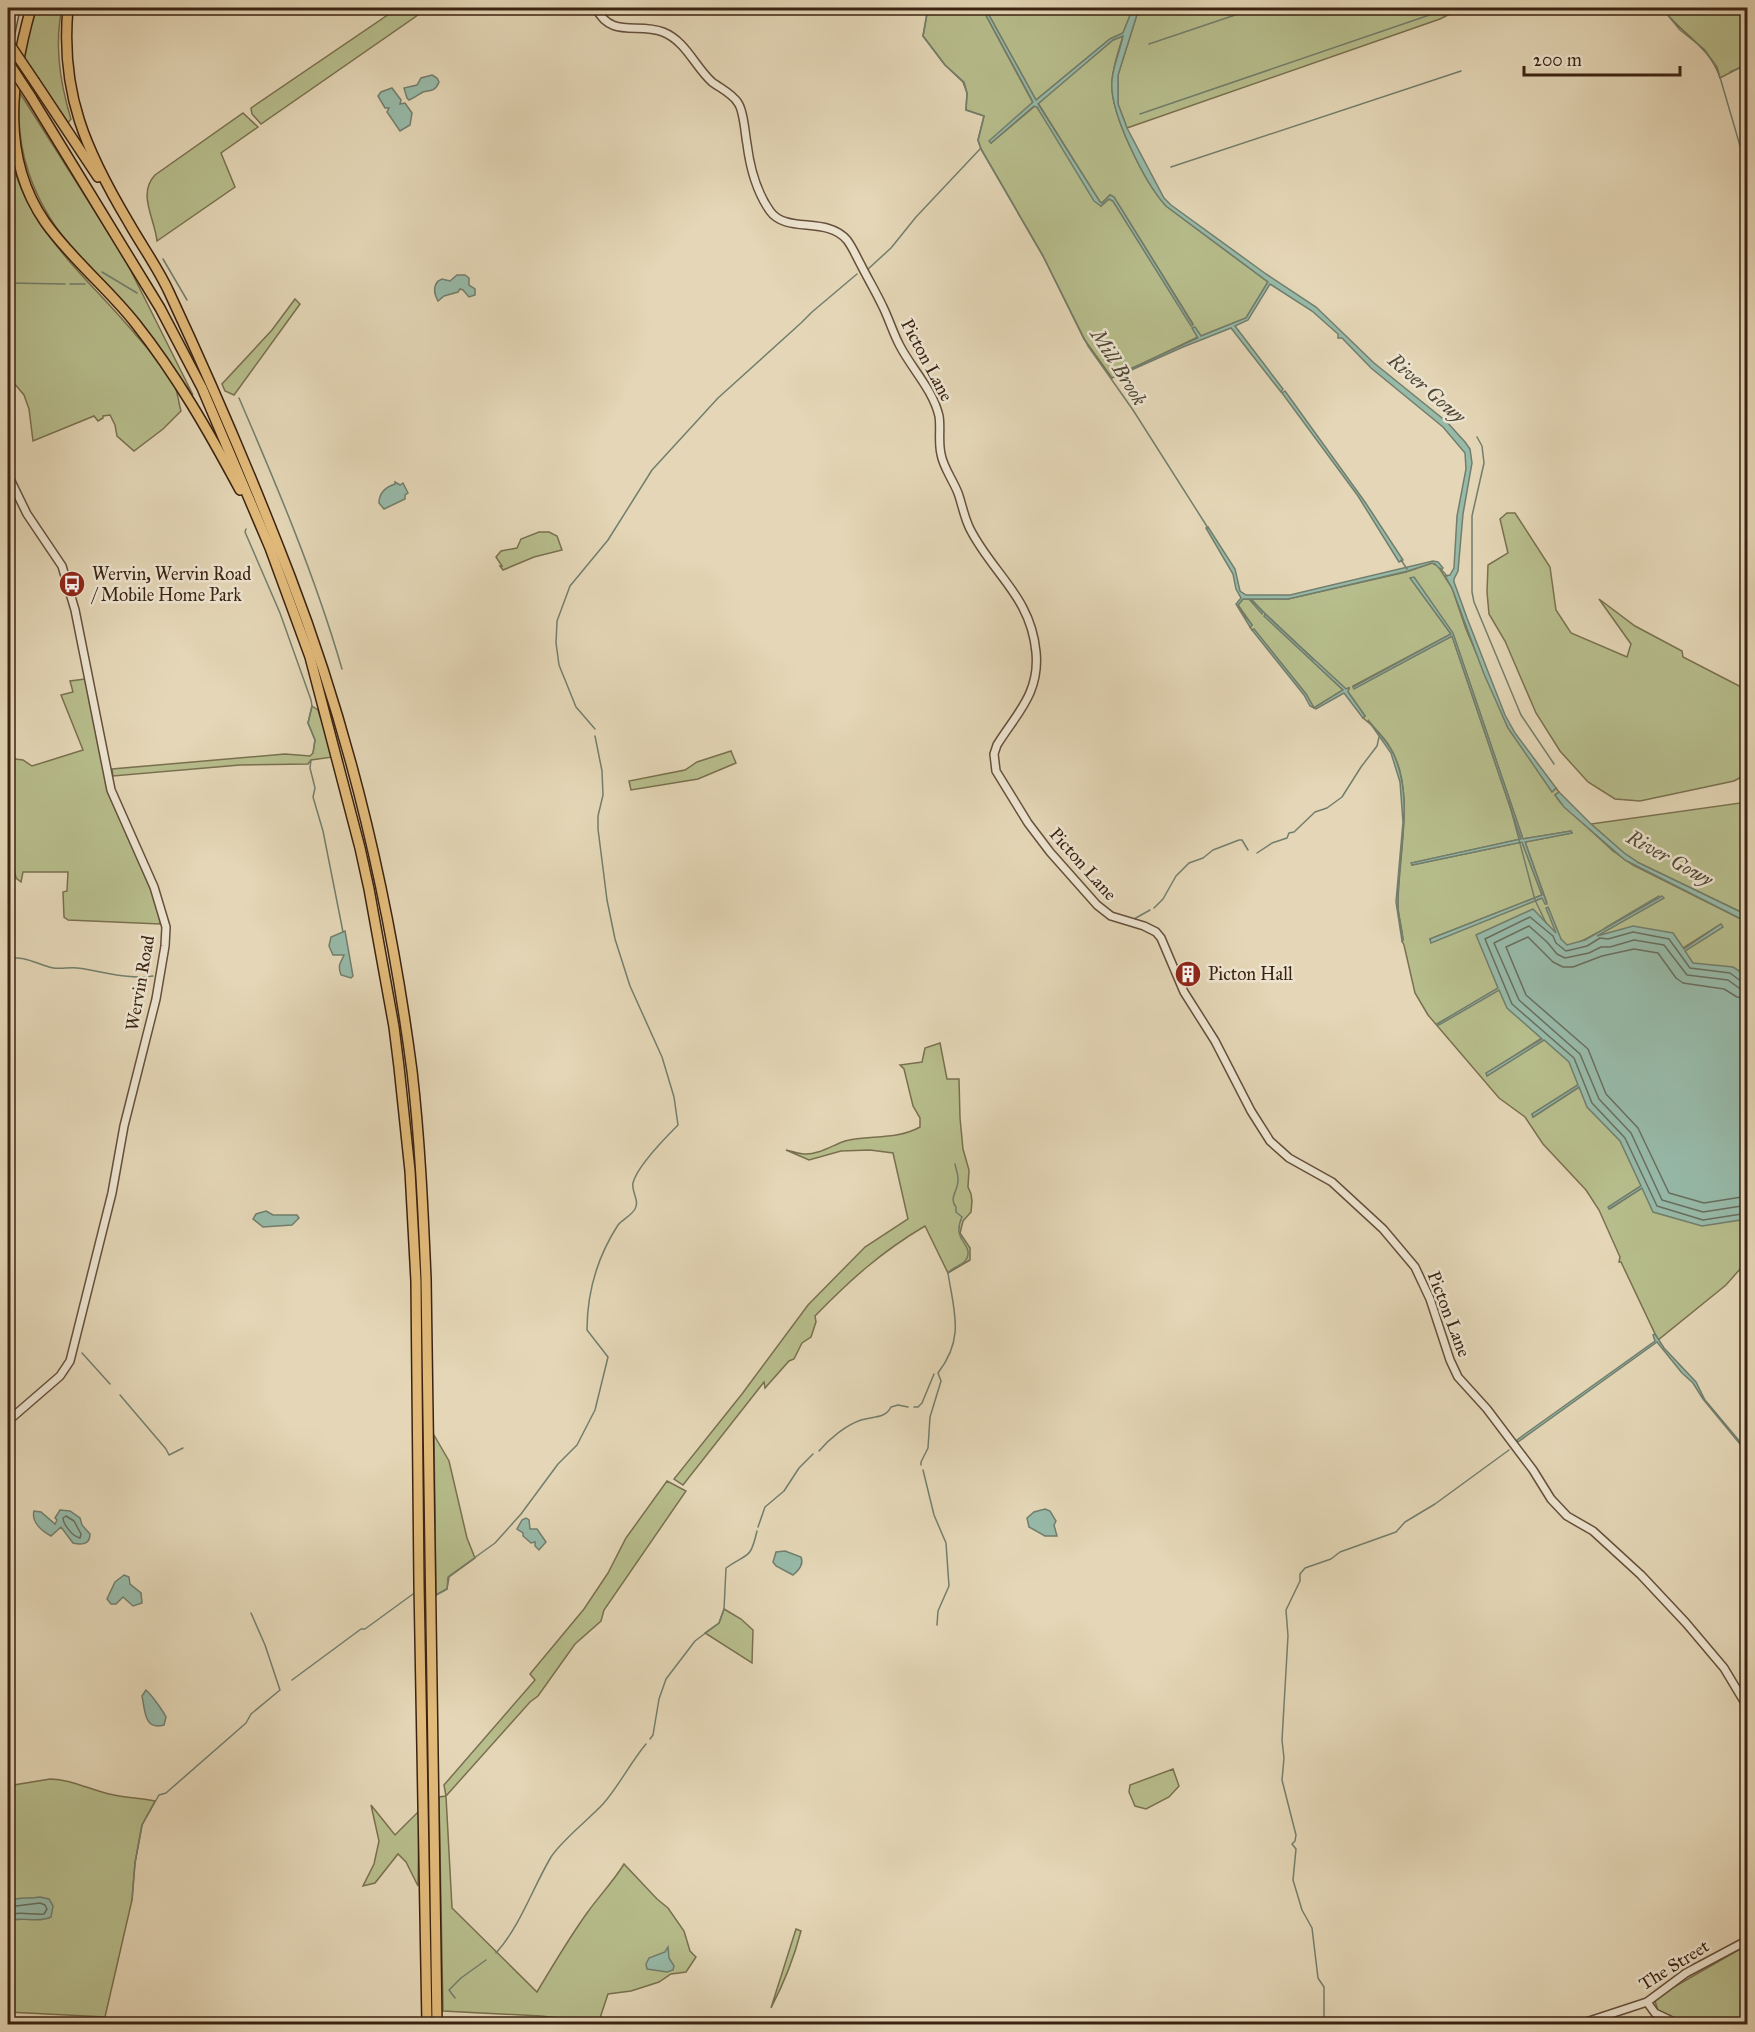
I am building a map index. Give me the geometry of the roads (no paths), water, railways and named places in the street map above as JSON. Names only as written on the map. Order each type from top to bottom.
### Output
[{"type":"highway","points":[[31,8],[17,66],[13,120],[23,180],[46,223],[134,321],[179,382],[214,441],[270,548]]},
{"type":"highway","points":[[68,8],[65,36],[66,59],[78,118],[87,144],[166,287],[217,397],[291,578],[337,715],[377,867],[395,964],[413,1084],[422,1176],[426,1268],[437,2025]]},
{"type":"highway","points":[[8,42],[125,216]]},
{"type":"highway","points":[[8,62],[160,308],[202,388],[270,548],[310,657],[360,848],[394,1027],[410,1171],[416,1281],[419,1584],[428,2025]]},
{"type":"street","points":[[8,46],[15,8]]},
{"type":"street","name":"Picton Lane","points":[[596,8],[605,20],[615,26],[663,32],[687,51],[706,76],[738,103],[752,173],[764,202],[773,216],[790,223],[831,229],[845,238],[856,254],[884,308],[901,348],[920,377],[934,405],[940,424],[941,458],[959,495],[968,526],[983,551],[1018,596],[1033,630],[1037,658],[1035,683],[1031,694],[997,745],[994,754],[996,771],[1028,823],[1050,852],[1097,905],[1111,916],[1144,926],[1156,932],[1161,938],[1184,992],[1215,1041],[1251,1111],[1270,1141],[1290,1158],[1332,1182],[1389,1236],[1415,1267],[1435,1312],[1450,1360],[1458,1377],[1487,1409],[1533,1470],[1551,1499],[1567,1516],[1593,1531],[1641,1575],[1724,1668],[1748,1708]]},
{"type":"street","name":"Wervin Road","points":[[8,475],[27,514],[62,566],[75,610],[111,789],[154,887],[166,927],[156,999],[124,1126],[112,1193],[70,1361],[60,1376],[8,1421]]},
{"type":"street","name":"The Street","points":[[1580,2025],[1647,2002],[1686,1973],[1748,1940]]},
{"type":"street","points":[[1647,2002],[1655,2013],[1678,2025]]},
{"type":"water","points":[[982,8],[985,8],[1036,100],[1110,39],[1123,33],[1133,8],[1139,8],[1118,75],[1118,104],[1127,128],[1164,198],[1266,274],[1316,307],[1374,363],[1447,422],[1465,442],[1470,449],[1472,463],[1463,514],[1458,571],[1454,582],[1505,715],[1515,733],[1556,788],[1552,792],[1508,728],[1484,674],[1452,588],[1445,576],[1450,575],[1454,568],[1457,516],[1466,469],[1465,453],[1443,427],[1371,368],[1312,311],[1270,284],[1248,320],[1235,326],[1283,389],[1281,392],[1231,328],[1120,375],[1198,338],[1192,328],[1195,327],[1201,336],[1246,318],[1268,282],[1166,206],[1148,181],[1122,128],[1113,94],[1113,75],[1123,36],[1113,40],[1038,104],[1100,202],[1102,203],[1110,195],[1114,197],[1193,325],[1191,326],[1113,201],[1109,199],[1101,206],[1094,201],[1037,107],[1034,106],[991,143],[989,141],[1033,102]]},
{"type":"water","points":[[432,75],[439,82],[434,89],[409,100],[407,98],[404,88],[417,85],[421,78]]},
{"type":"water","points":[[392,88],[401,100],[400,104],[405,103],[412,113],[410,125],[400,131],[387,112],[389,108],[385,108],[378,96],[381,92]]},
{"type":"water","points":[[457,275],[465,275],[469,278],[469,285],[475,289],[475,295],[469,297],[460,289],[438,301],[435,286],[438,281],[442,279],[450,281]]},
{"type":"water","points":[[1285,391],[1365,502],[1403,560],[1399,562],[1358,496],[1282,393]]},
{"type":"water","points":[[395,482],[400,485],[403,483],[408,493],[405,499],[384,509],[379,503],[380,496]]},
{"type":"water","points":[[1208,527],[1235,569],[1240,591],[1246,595],[1290,595],[1433,561],[1438,562],[1443,568],[1441,570],[1432,563],[1408,571],[1288,599],[1251,599],[1263,612],[1262,614],[1249,599],[1243,599],[1238,607],[1252,625],[1250,627],[1236,604],[1241,598],[1236,589],[1233,574],[1206,528]]},
{"type":"water","points":[[1414,577],[1453,633],[1523,839],[1571,831],[1572,833],[1525,842],[1547,904],[1542,898],[1431,943],[1430,939],[1542,895],[1522,842],[1412,865],[1411,863],[1521,839],[1452,636],[1354,689],[1353,687],[1451,634],[1410,578]]},
{"type":"water","points":[[1265,614],[1346,689],[1349,688],[1348,692],[1365,716],[1363,718],[1344,693],[1314,708],[1343,690],[1264,616]]},
{"type":"water","points":[[1254,629],[1306,694],[1314,708],[1310,706],[1304,695],[1252,630]]},
{"type":"water","points":[[1368,720],[1393,753],[1400,771],[1403,790],[1404,810],[1403,830],[1398,889],[1402,941],[1396,902],[1403,822],[1400,782],[1391,753]]},
{"type":"water","points":[[1559,792],[1624,853],[1639,863],[1747,915],[1747,922],[1625,860],[1564,807],[1555,795]]},
{"type":"water","points":[[1662,896],[1664,898],[1597,936],[1633,926],[1673,933],[1684,949],[1721,924],[1723,927],[1685,951],[1693,963],[1733,967],[1747,976],[1747,1219],[1702,1226],[1653,1212],[1642,1188],[1609,1209],[1608,1207],[1641,1186],[1620,1141],[1587,1107],[1579,1087],[1533,1117],[1532,1114],[1578,1085],[1569,1062],[1544,1040],[1487,1076],[1486,1073],[1542,1039],[1507,1008],[1499,990],[1439,1025],[1437,1024],[1498,988],[1476,935],[1533,909],[1556,933],[1546,908],[1548,907],[1561,939],[1567,945],[1585,940]]},
{"type":"water","points":[[345,931],[353,976],[351,978],[341,975],[339,968],[344,955],[333,955],[329,946],[331,937]]},
{"type":"water","points":[[266,1211],[273,1215],[297,1215],[299,1218],[292,1225],[263,1227],[253,1219],[256,1214]]},
{"type":"water","points":[[1655,1334],[1664,1348],[1696,1382],[1705,1400],[1741,1443],[1747,1455],[1703,1399],[1693,1383],[1657,1342],[1518,1442],[1517,1440],[1525,1434],[1655,1341],[1653,1335]]},
{"type":"water","points":[[1045,1509],[1050,1511],[1056,1521],[1054,1525],[1057,1536],[1045,1536],[1029,1527],[1027,1518],[1034,1512]]},
{"type":"water","points":[[60,1510],[70,1511],[80,1518],[82,1525],[90,1534],[87,1542],[73,1543],[61,1527],[51,1536],[41,1529],[34,1519],[34,1511],[41,1512],[55,1524],[57,1520],[55,1518]]},
{"type":"water","points":[[526,1518],[529,1520],[530,1529],[537,1529],[546,1542],[539,1550],[535,1542],[531,1543],[517,1529],[522,1520]]},
{"type":"water","points":[[785,1551],[801,1557],[802,1560],[799,1569],[793,1575],[773,1562],[776,1552]]},
{"type":"water","points":[[124,1575],[129,1577],[130,1584],[141,1593],[142,1603],[133,1606],[123,1597],[116,1604],[111,1604],[107,1599],[115,1582]]},
{"type":"water","points":[[146,1690],[166,1717],[164,1725],[157,1726],[149,1722],[142,1696]]},
{"type":"water","points":[[40,1897],[49,1899],[53,1906],[51,1917],[40,1920],[18,1919],[8,1922],[8,1901]]},
{"type":"water","points":[[668,1947],[669,1958],[674,1966],[673,1970],[667,1972],[647,1969],[646,1964],[649,1958],[665,1952]]},
{"type":"waterway","name":"Mill Brook","points":[[928,8],[923,36],[945,65],[964,82],[967,93],[966,110],[984,116],[978,140],[981,149],[1043,256],[1088,346],[1133,410],[1208,528]]},
{"type":"waterway","points":[[1149,44],[1256,8]]},
{"type":"waterway","points":[[1140,114],[1446,8]]},
{"type":"waterway","points":[[1662,8],[1680,30],[1704,49],[1717,67],[1743,156],[1748,193]]},
{"type":"waterway","points":[[1730,72],[1748,64]]},
{"type":"waterway","points":[[1171,167],[1461,71]]},
{"type":"waterway","points":[[867,270],[891,248],[916,217],[980,149]]},
{"type":"waterway","points":[[163,259],[187,300]]},
{"type":"waterway","points":[[102,272],[137,293]]},
{"type":"waterway","points":[[595,729],[576,707],[559,665],[556,643],[557,621],[570,586],[608,540],[652,470],[718,398],[857,274]]},
{"type":"waterway","points":[[8,283],[65,284]]},
{"type":"waterway","points":[[70,284],[85,284]]},
{"type":"waterway","points":[[239,398],[308,566],[342,669]]},
{"type":"waterway","points":[[1477,437],[1482,446],[1484,463],[1472,516],[1474,602],[1521,715],[1554,764]]},
{"type":"waterway","points":[[246,529],[245,532],[280,613],[311,700],[308,723],[315,740],[313,753]]},
{"type":"waterway","points":[[1401,560],[1407,569]]},
{"type":"waterway","points":[[1440,568],[1447,576]]},
{"type":"waterway","name":"Mill Brook","points":[[1250,599],[1314,660]]},
{"type":"waterway","points":[[436,1595],[447,1589],[448,1577],[495,1543],[521,1514],[558,1464],[577,1445],[595,1410],[608,1357],[587,1330],[589,1302],[599,1262],[618,1225],[635,1209],[637,1202],[633,1183],[640,1168],[678,1125],[674,1097],[662,1057],[630,986],[615,939],[607,900],[598,829],[598,816],[603,795],[602,771],[595,736]]},
{"type":"waterway","points":[[1257,853],[1272,843],[1287,838],[1289,833],[1294,832],[1315,812],[1327,808],[1342,797],[1377,746],[1379,737]]},
{"type":"waterway","points":[[311,760],[310,768],[315,788],[313,797],[323,831],[343,932]]},
{"type":"waterway","points":[[1509,802],[1535,900],[1546,923]]},
{"type":"waterway","points":[[1154,908],[1163,899],[1176,876],[1189,863],[1239,840],[1242,840],[1248,850]]},
{"type":"waterway","points":[[1605,928],[1659,896]]},
{"type":"waterway","points":[[1134,919],[1150,910]]},
{"type":"waterway","points":[[8,959],[24,959],[55,968],[77,968],[134,977],[153,976]]},
{"type":"waterway","points":[[921,1465],[928,1448],[930,1417],[941,1381],[938,1373],[952,1348],[955,1336],[955,1313],[948,1273],[963,1263],[968,1253],[960,1237],[959,1225],[962,1217],[956,1212],[953,1200],[958,1183],[955,1164]]},
{"type":"waterway","points":[[82,1353],[110,1384]]},
{"type":"waterway","points":[[914,1407],[922,1403],[934,1374]]},
{"type":"waterway","points":[[120,1395],[169,1455],[183,1448]]},
{"type":"waterway","points":[[819,1451],[838,1433],[855,1422],[885,1414],[891,1407],[898,1405],[908,1407]]},
{"type":"waterway","points":[[1324,2024],[1324,1987],[1318,1978],[1312,1928],[1302,1910],[1293,1880],[1296,1849],[1292,1844],[1296,1835],[1282,1780],[1288,1636],[1286,1610],[1300,1581],[1300,1574],[1305,1568],[1331,1559],[1340,1552],[1396,1532],[1405,1522],[1435,1504],[1509,1450]]},
{"type":"waterway","points":[[758,1527],[765,1507],[784,1491],[799,1468],[813,1454]]},
{"type":"waterway","points":[[923,1470],[934,1515],[946,1543],[949,1586],[938,1611],[937,1625]]},
{"type":"waterway","points":[[650,1739],[653,1735],[659,1699],[666,1679],[695,1641],[719,1623],[724,1609],[726,1568],[750,1552],[757,1531]]},
{"type":"waterway","points":[[292,1680],[413,1594]]},
{"type":"waterway","points":[[132,1900],[135,1863],[142,1825],[159,1795],[166,1793],[280,1690],[265,1645],[251,1613]]},
{"type":"waterway","points":[[496,1953],[519,1919],[551,1857],[568,1837],[603,1804],[646,1744]]},
{"type":"waterway","points":[[455,1998],[449,1990],[486,1960]]},
{"type":"place","name":"Wervin, Wervin Road / Mobile Home Park","points":[[72,584]]},
{"type":"place","name":"Picton Hall","points":[[1188,974]]},
{"type":"water label","name":"River Gowy","points":[[1427,388]]},
{"type":"water label","name":"River Gowy","points":[[1670,858]]}]
